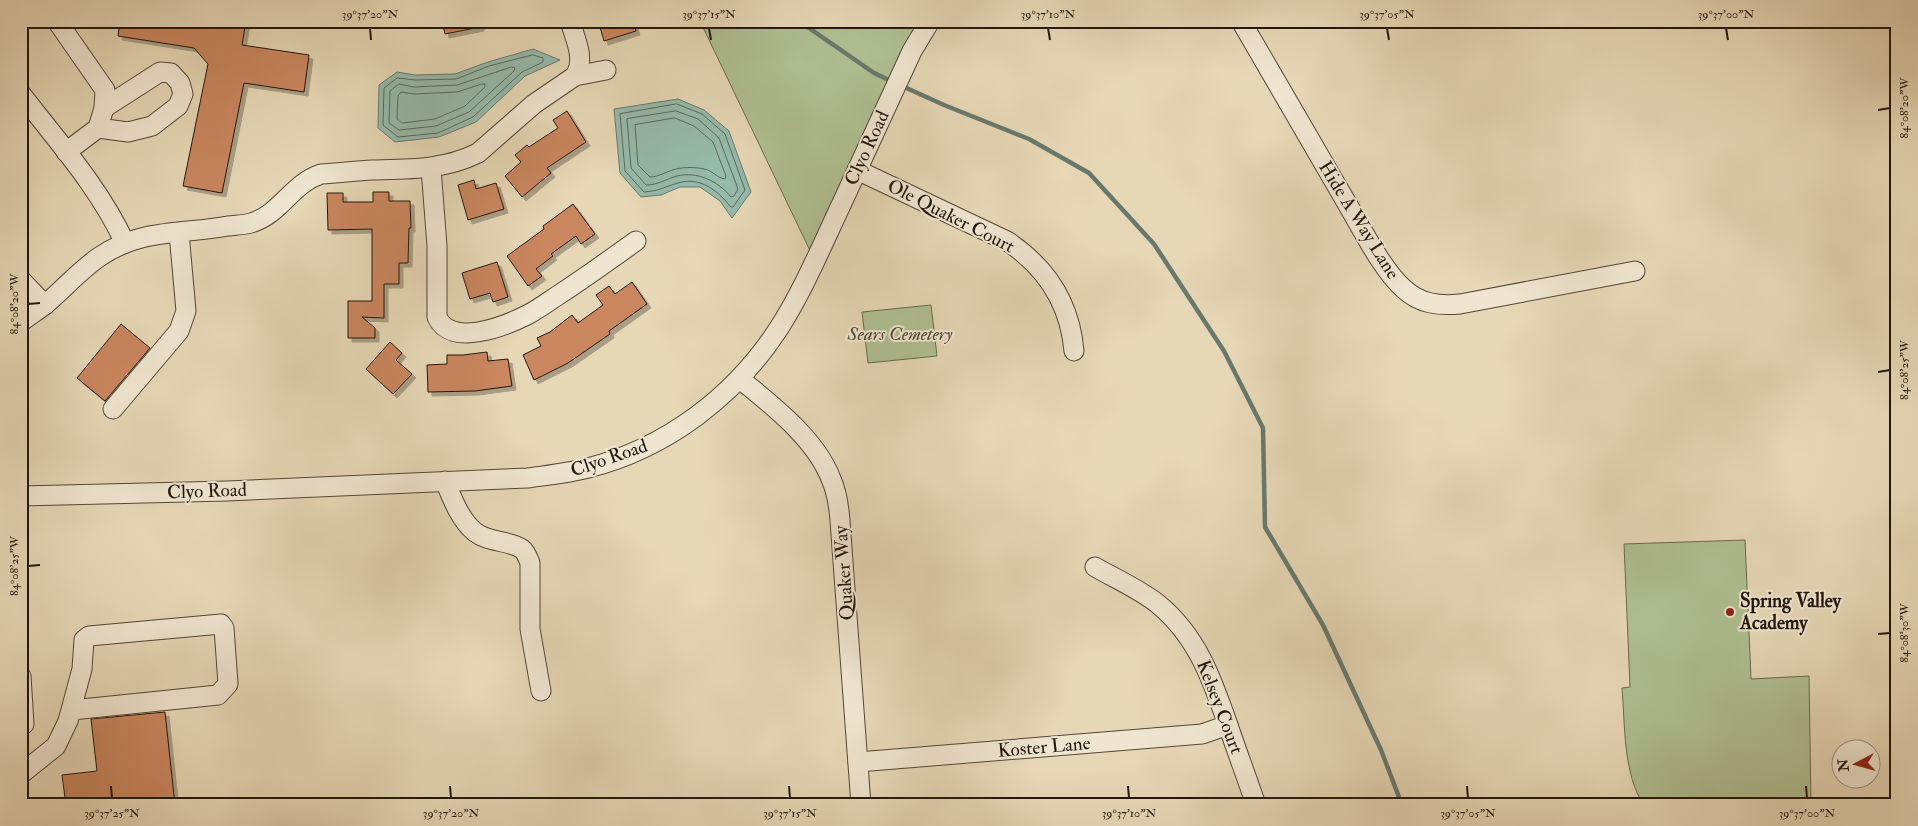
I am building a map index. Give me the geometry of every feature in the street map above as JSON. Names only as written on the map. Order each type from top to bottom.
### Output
[{"type":"street","points":[[58,21],[105,90],[104,108],[98,128],[66,152]]},
{"type":"street","points":[[570,21],[581,59],[580,69],[576,76]]},
{"type":"street","name":"Clyo Road","points":[[21,496],[227,491],[528,478],[589,468],[622,458],[666,436],[694,419],[740,379],[758,358],[779,327],[798,295],[912,52],[930,21]]},
{"type":"street","name":"Hide A Way Lane","points":[[1241,21],[1367,238],[1394,279],[1404,290],[1421,300],[1444,306],[1635,271]]},
{"type":"street","points":[[21,322],[45,305],[85,266],[125,243],[146,238],[250,223],[265,217],[300,184],[321,174],[431,168],[450,165],[478,153],[534,104],[576,76],[606,70]]},
{"type":"street","points":[[98,128],[128,132],[152,126],[178,106],[183,94],[180,83],[172,73],[160,72],[104,108]]},
{"type":"street","points":[[21,94],[101,197],[125,243]]},
{"type":"street","points":[[431,168],[437,246],[437,318],[440,324],[452,332],[483,331],[510,323],[530,314],[636,241]]},
{"type":"street","name":"Ole Quaker Court","points":[[857,170],[1007,241],[1022,252],[1039,268],[1060,299],[1068,315],[1074,351]]},
{"type":"street","points":[[113,409],[179,330],[186,311],[179,233]]},
{"type":"street","points":[[21,280],[45,305]]},
{"type":"street","name":"Quaker Way","points":[[740,379],[802,435],[816,451],[832,479],[838,502],[840,521],[861,805]]},
{"type":"street","points":[[445,481],[455,504],[474,531],[486,539],[516,546],[526,552],[530,563],[530,629],[541,691]]},
{"type":"street","name":"Kelsey Court","points":[[1095,567],[1139,591],[1158,604],[1176,621],[1197,649],[1212,679],[1256,805]]},
{"type":"street","points":[[21,774],[56,746],[72,710],[82,669],[84,640],[89,636],[220,624],[224,628],[228,684],[218,695],[72,710]]},
{"type":"street","points":[[21,676],[24,724],[21,726]]},
{"type":"street","name":"Koster Lane","points":[[858,762],[1202,734],[1228,725]]},
{"type":"green space","points":[[700,21],[930,21],[815,261]]},
{"type":"green space","name":"Sears Cemetery","points":[[931,305],[937,356],[868,363],[862,312]]},
{"type":"green space","points":[[1745,540],[1751,679],[1809,676],[1811,805],[1644,805],[1632,779],[1626,748],[1622,688],[1630,687],[1624,544]]},
{"type":"water","points":[[533,49],[560,60],[525,76],[476,122],[439,137],[395,142],[378,128],[379,85],[397,72],[415,75],[455,74]]},
{"type":"water","points":[[678,99],[704,110],[729,131],[751,192],[732,218],[720,201],[700,187],[680,187],[661,195],[641,197],[620,173],[614,109]]},
{"type":"building","points":[[120,21],[246,21],[242,45],[309,55],[304,92],[244,83],[222,193],[183,186],[208,64],[194,48],[118,36]]},
{"type":"building","points":[[442,21],[480,21],[480,27],[445,34]]},
{"type":"building","points":[[609,21],[633,21],[636,31],[604,41],[599,24]]},
{"type":"building","points":[[567,111],[586,142],[547,168],[551,173],[522,197],[505,176],[521,162],[515,155],[527,145],[529,147],[558,128],[553,120]]},
{"type":"building","points":[[474,180],[476,189],[496,183],[504,209],[468,220],[458,185]]},
{"type":"building","points":[[373,192],[389,192],[389,201],[410,201],[411,228],[409,228],[408,263],[399,263],[399,284],[384,284],[384,318],[362,317],[375,328],[375,338],[348,338],[348,301],[372,301],[372,229],[328,230],[327,193],[343,193],[343,202],[373,202]]},
{"type":"building","points":[[573,204],[595,234],[581,244],[576,236],[551,254],[553,256],[536,269],[542,276],[528,286],[507,256],[544,229],[543,226]]},
{"type":"building","points":[[497,262],[508,297],[493,302],[490,293],[470,299],[462,273]]},
{"type":"building","points":[[632,282],[647,304],[609,331],[610,334],[568,363],[534,380],[523,355],[541,346],[537,338],[550,332],[572,315],[578,323],[603,305],[596,295],[609,286],[615,294]]},
{"type":"building","points":[[121,324],[150,348],[105,401],[77,378]]},
{"type":"building","points":[[390,342],[402,353],[396,360],[412,374],[393,394],[366,369]]},
{"type":"building","points":[[487,352],[488,361],[508,359],[512,386],[475,391],[428,392],[427,365],[447,364],[447,355]]},
{"type":"building","points":[[165,712],[175,805],[66,805],[62,775],[97,771],[91,719]]},
{"type":"waterway","points":[[799,21],[874,73],[893,82]]},
{"type":"waterway","points":[[902,86],[1029,139],[1089,173],[1154,244],[1224,351],[1263,428],[1265,527],[1323,625],[1381,750],[1402,805]]},
{"type":"waterway","points":[[1399,799],[1421,805]]},
{"type":"place","name":"Spring Valley Academy","points":[[1730,612]]}]
